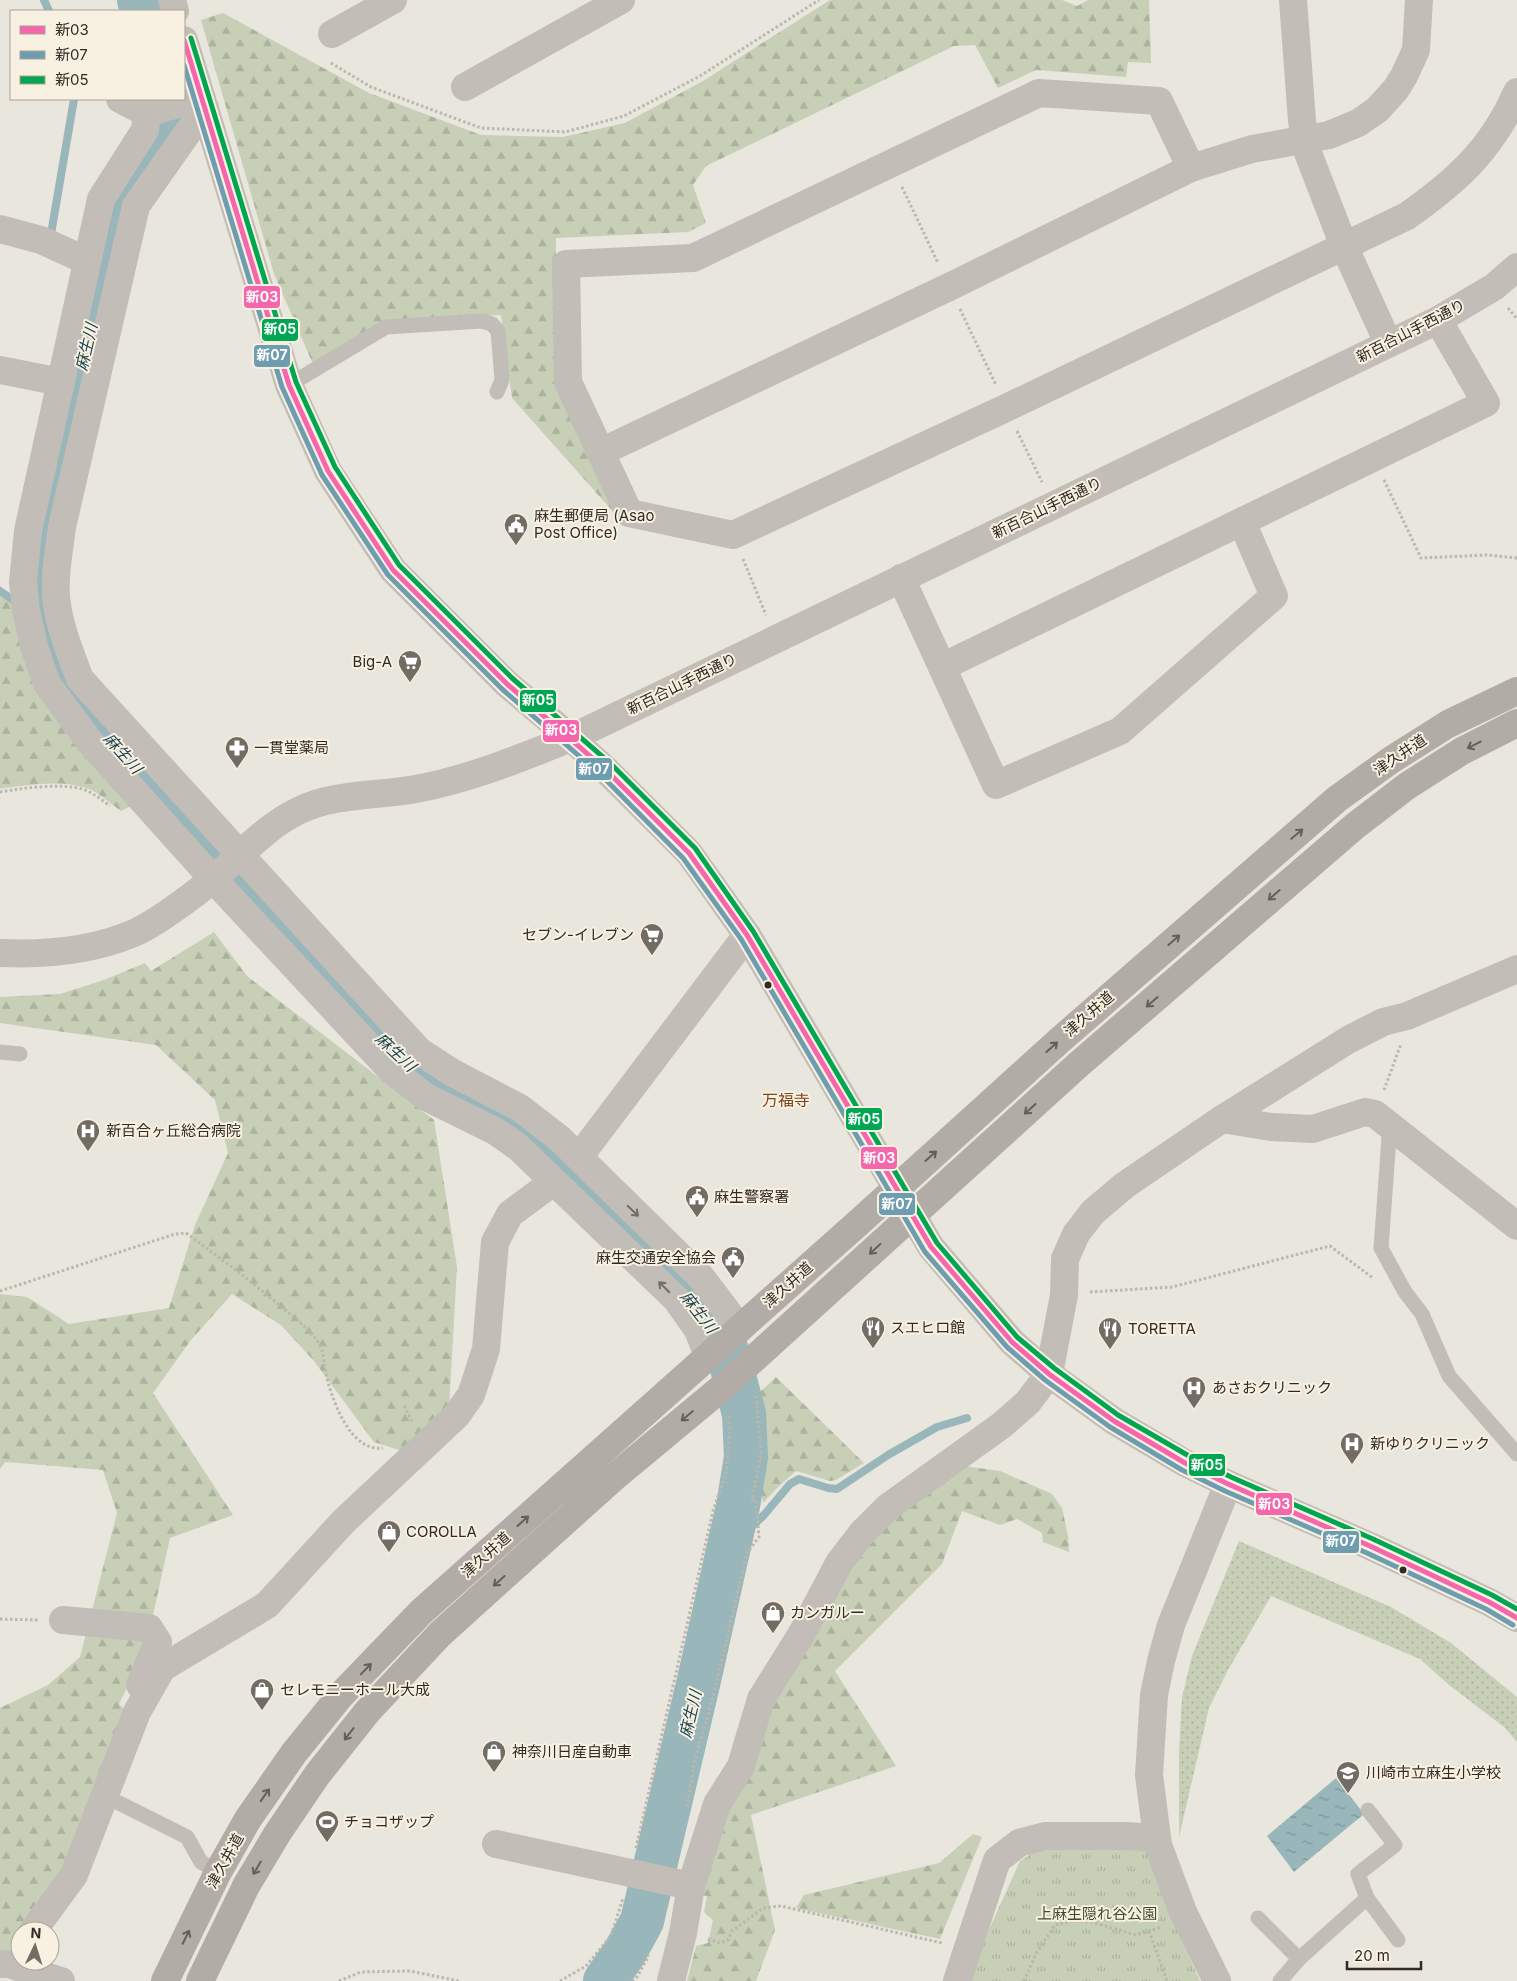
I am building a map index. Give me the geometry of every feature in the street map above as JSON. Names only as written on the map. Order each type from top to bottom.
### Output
[{"type":"main road","name":"津久井道","points":[[165,1981],[218,1872],[248,1820],[294,1753],[341,1695],[421,1612],[1067,1034],[1338,799],[1391,760],[1448,724],[1517,691]]},
{"type":"main road","name":"津久井道","points":[[200,1981],[246,1886],[277,1834],[318,1775],[367,1712],[440,1634],[612,1479],[725,1385],[751,1377],[911,1216],[1080,1064],[1354,826],[1408,786],[1462,751],[1517,723]]},
{"type":"street","points":[[332,34],[393,0]]},
{"type":"street","points":[[465,87],[621,0]]},
{"type":"street","points":[[1293,0],[1302,121],[1308,153],[1344,246],[1388,343]]},
{"type":"street","points":[[601,452],[1191,168],[1252,148],[1329,135],[1358,123],[1377,110],[1396,89],[1416,50],[1419,0]]},
{"type":"street","points":[[1191,168],[1159,101],[1039,93],[693,258],[566,264],[568,382],[629,513],[733,535],[1010,416],[1344,246],[1407,216],[1434,197],[1462,172],[1489,143],[1507,114],[1517,92]]},
{"type":"street","points":[[128,100],[178,106]]},
{"type":"street","points":[[179,100],[178,106],[136,206],[62,527],[56,604],[63,634],[80,679],[391,1070],[426,1097],[495,1131],[579,1187],[701,1277],[730,1314],[735,1332]]},
{"type":"street","points":[[178,106],[144,130],[101,199],[28,531],[23,582],[26,610],[34,646],[47,684],[90,742],[227,866],[419,1051],[453,1073],[520,1108],[559,1138],[579,1157]]},
{"type":"street","points":[[178,106],[289,384],[328,471],[393,570],[507,684],[571,738],[689,854],[747,935],[931,1247],[1012,1342],[1048,1374],[1114,1421],[1185,1464],[1370,1546],[1489,1602],[1517,1618]]},
{"type":"street","points":[[0,229],[41,240],[87,261]]},
{"type":"street","name":"新百合山手西通り","points":[[0,953],[23,954],[80,950],[134,933],[165,914],[270,830],[298,811],[330,801],[365,794],[417,789],[491,770],[571,738],[1438,320],[1494,287],[1517,267]]},
{"type":"street","points":[[942,667],[1486,403],[1438,320]]},
{"type":"street","points":[[0,370],[61,382]]},
{"type":"street","points":[[901,578],[996,784],[1120,731],[1274,596],[1242,522]]},
{"type":"street","points":[[710,1355],[698,1330],[676,1299],[579,1187],[579,1157],[747,935]]},
{"type":"street","points":[[671,1981],[684,1933],[679,1883],[717,1804],[741,1766],[761,1698],[801,1634],[839,1563],[862,1533],[888,1507],[1002,1425],[1028,1402],[1048,1374],[1064,1295],[1065,1259],[1076,1234],[1093,1212],[1125,1185],[1222,1119],[1348,1040],[1383,1022],[1407,1016],[1517,970]]},
{"type":"street","points":[[1222,1119],[1271,1128],[1313,1129],[1366,1112],[1382,1119],[1517,1226]]},
{"type":"street","points":[[40,1921],[74,1875],[137,1712],[162,1668],[267,1605],[343,1522],[456,1416],[471,1395],[486,1350],[495,1242],[510,1214],[579,1187]]},
{"type":"street","points":[[1217,1981],[1186,1918],[1156,1838],[1149,1774],[1154,1695],[1161,1660],[1171,1625],[1228,1484]]},
{"type":"street","points":[[63,1620],[150,1628],[158,1642],[141,1682],[137,1712]]},
{"type":"street","points":[[957,1981],[997,1860],[1019,1843],[1045,1836],[1156,1838]]},
{"type":"street","points":[[496,1844],[679,1883]]},
{"type":"street","points":[[38,1971],[61,1981]]},
{"type":"lane","points":[[289,384],[386,327],[482,321],[492,324],[498,331],[502,380],[497,392]]},
{"type":"lane","points":[[0,1052],[20,1054]]},
{"type":"lane","points":[[1382,1119],[1381,1248],[1405,1292],[1422,1314],[1449,1376],[1517,1454]]},
{"type":"lane","points":[[119,1804],[187,1837],[201,1862],[218,1872]]},
{"type":"lane","points":[[1368,1810],[1395,1845],[1358,1874],[1367,1898],[1398,1940]]},
{"type":"lane","points":[[1280,1981],[1298,1959],[1367,1898]]},
{"type":"lane","points":[[1258,1918],[1298,1959]]},
{"type":"path","points":[[331,63],[371,87],[481,128],[565,132],[624,116],[700,76],[819,0]]},
{"type":"path","points":[[891,164],[949,286]]},
{"type":"path","points":[[971,333],[1052,506]]},
{"type":"path","points":[[1373,458],[1422,558],[1487,555],[1517,558]]},
{"type":"path","points":[[733,535],[776,638]]},
{"type":"path","points":[[0,792],[18,789],[69,787],[84,790],[105,802]]},
{"type":"path","points":[[1382,1119],[1407,1016]]},
{"type":"path","points":[[0,1291],[175,1234],[186,1233],[252,1282],[311,1333],[322,1350],[330,1388],[341,1416],[356,1438],[367,1447],[385,1448]]},
{"type":"path","points":[[1064,1295],[1172,1287],[1330,1246],[1381,1284]]},
{"type":"path","points":[[686,1813],[695,1760],[714,1693],[747,1553],[759,1537],[760,1532],[756,1500],[752,1500],[761,1454],[751,1377]]},
{"type":"path","points":[[560,1981],[586,1966],[612,1936],[635,1873],[713,1511],[726,1473],[730,1430],[728,1413]]},
{"type":"path","points":[[0,1619],[63,1620]]},
{"type":"path","points":[[711,1939],[720,1943],[728,1940],[732,1931],[763,1908],[782,1906],[967,1948]]},
{"type":"path","points":[[1024,1981],[1037,1952],[1055,1925],[1074,1921],[1092,1922],[1136,1935],[1186,1918]]},
{"type":"path","points":[[1149,1931],[1168,1981]]},
{"type":"path","points":[[339,1981],[361,1972],[410,1971],[459,1981]]},
{"type":"green space","points":[[830,0],[1062,0],[1077,6],[1088,0],[1149,0],[1151,63],[1128,62],[1126,77],[1036,70],[998,88],[975,45],[954,46],[706,166],[693,185],[706,223],[688,232],[556,238],[555,386],[624,524],[512,398],[501,315],[383,321],[313,364],[274,274],[201,20],[223,13],[369,93],[481,135],[563,137],[625,123],[703,81]]},
{"type":"green space","points":[[0,593],[12,603],[135,804],[121,811],[93,791],[72,785],[47,784],[0,789]]},
{"type":"green space","points":[[214,932],[247,976],[434,1120],[457,1267],[449,1409],[405,1452],[374,1442],[314,1361],[281,1325],[232,1294],[191,1340],[153,1393],[233,1515],[170,1538],[145,1651],[119,1704],[129,1714],[85,1836],[27,1921],[10,1921],[10,1950],[0,1952],[0,1708],[48,1685],[80,1657],[117,1513],[103,1470],[5,1462],[0,1469],[0,1294],[27,1297],[69,1324],[169,1308],[195,1225],[228,1153],[215,1100],[156,1045],[0,1023],[0,997],[60,994],[104,980],[145,963],[151,971]]},
{"type":"green space","points":[[776,1377],[864,1463],[836,1480],[830,1481],[796,1471],[763,1503],[760,1486],[764,1441],[760,1392]]},
{"type":"green space","points":[[957,1465],[1000,1471],[1052,1494],[1062,1508],[1068,1536],[1069,1552],[1043,1542],[1042,1533],[1017,1519],[1000,1525],[962,1511],[942,1564],[835,1671],[896,1766],[751,1815],[775,1930],[756,1981],[687,1981],[696,1946],[708,1943],[713,1920],[704,1912],[707,1896],[700,1895],[703,1882],[762,1719],[863,1541]]},
{"type":"green space","points":[[1239,1541],[1391,1607],[1451,1643],[1517,1697],[1517,1742],[1504,1727],[1449,1685],[1420,1659],[1271,1596],[1228,1670],[1209,1708],[1179,1837],[1179,1750],[1182,1697],[1192,1656]]},
{"type":"green space","points":[[973,1834],[982,1837],[940,1939],[796,1908],[804,1895],[939,1863]]},
{"type":"green space","name":"上麻生隠れ谷公園","points":[[1137,1844],[1148,1850],[1167,1907],[1200,1981],[971,1981],[986,1936],[1020,1861],[1031,1854],[1045,1849]]},
{"type":"water","points":[[1336,1778],[1364,1814],[1294,1872],[1267,1836]]},
{"type":"waterway","points":[[44,0],[49,10]]},
{"type":"waterway","name":"麻生川","points":[[139,0],[142,10]]},
{"type":"waterway","points":[[51,234],[74,100]]},
{"type":"waterway","name":"麻生川","points":[[166,100],[171,116],[167,130],[118,205],[77,385],[40,571],[41,606],[47,640],[59,666],[103,731],[396,1056],[441,1091],[470,1106],[506,1118],[542,1144],[703,1312],[728,1353],[744,1414],[746,1457],[738,1506],[642,1921],[625,1952],[605,1981]]},
{"type":"waterway","points":[[0,591],[16,602]]},
{"type":"waterway","points":[[729,1548],[764,1515],[790,1484],[799,1479],[837,1489],[888,1455],[937,1427],[967,1418]]},
{"type":"transit line","name":"新05","points":[[191,38],[296,382],[335,467],[399,565],[512,678],[611,764],[695,848],[753,931],[937,1243],[1017,1337],[1054,1368],[1118,1415],[1189,1456],[1231,1477],[1373,1539],[1492,1595],[1517,1609]]},
{"type":"transit line","name":"新03","points":[[185,43],[289,385],[328,471],[393,570],[507,684],[606,770],[689,853],[747,935],[931,1247],[1012,1342],[1049,1374],[1114,1421],[1185,1463],[1228,1484],[1370,1546],[1489,1602],[1517,1618]]},
{"type":"transit line","name":"新07","points":[[185,68],[282,387],[322,475],[388,575],[502,689],[601,775],[683,858],[741,939],[925,1252],[1007,1347],[1045,1380],[1110,1427],[1182,1470],[1225,1491],[1367,1553],[1486,1609],[1513,1625]]},
{"type":"place","name":"麻生郵便局 (Asao Post Office)","points":[[516,546]]},
{"type":"place","name":"Big-A","points":[[410,683]]},
{"type":"place","name":"一貫堂薬局","points":[[237,769]]},
{"type":"place","name":"セブン-イレブン","points":[[652,956]]},
{"type":"place","name":"新百合ヶ丘総合病院","points":[[88,1152]]},
{"type":"place","name":"麻生警察署","points":[[697,1218]]},
{"type":"place","name":"麻生交通安全協会","points":[[733,1279]]},
{"type":"place","name":"スエヒロ館","points":[[873,1349]]},
{"type":"place","name":"TORETTA","points":[[1110,1350]]},
{"type":"place","name":"あさおクリニック","points":[[1194,1409]]},
{"type":"place","name":"新ゆりクリニック","points":[[1352,1465]]},
{"type":"place","name":"COROLLA","points":[[389,1553]]},
{"type":"place","name":"カンガルー","points":[[773,1634]]},
{"type":"place","name":"セレモニーホール大成","points":[[262,1711]]},
{"type":"place","name":"神奈川日産自動車","points":[[494,1773]]},
{"type":"place","name":"川崎市立麻生小学校","points":[[1348,1794]]},
{"type":"place","name":"チョコザップ","points":[[327,1843]]},
{"type":"district","name":"万福寺","points":[[786,1100]]}]
